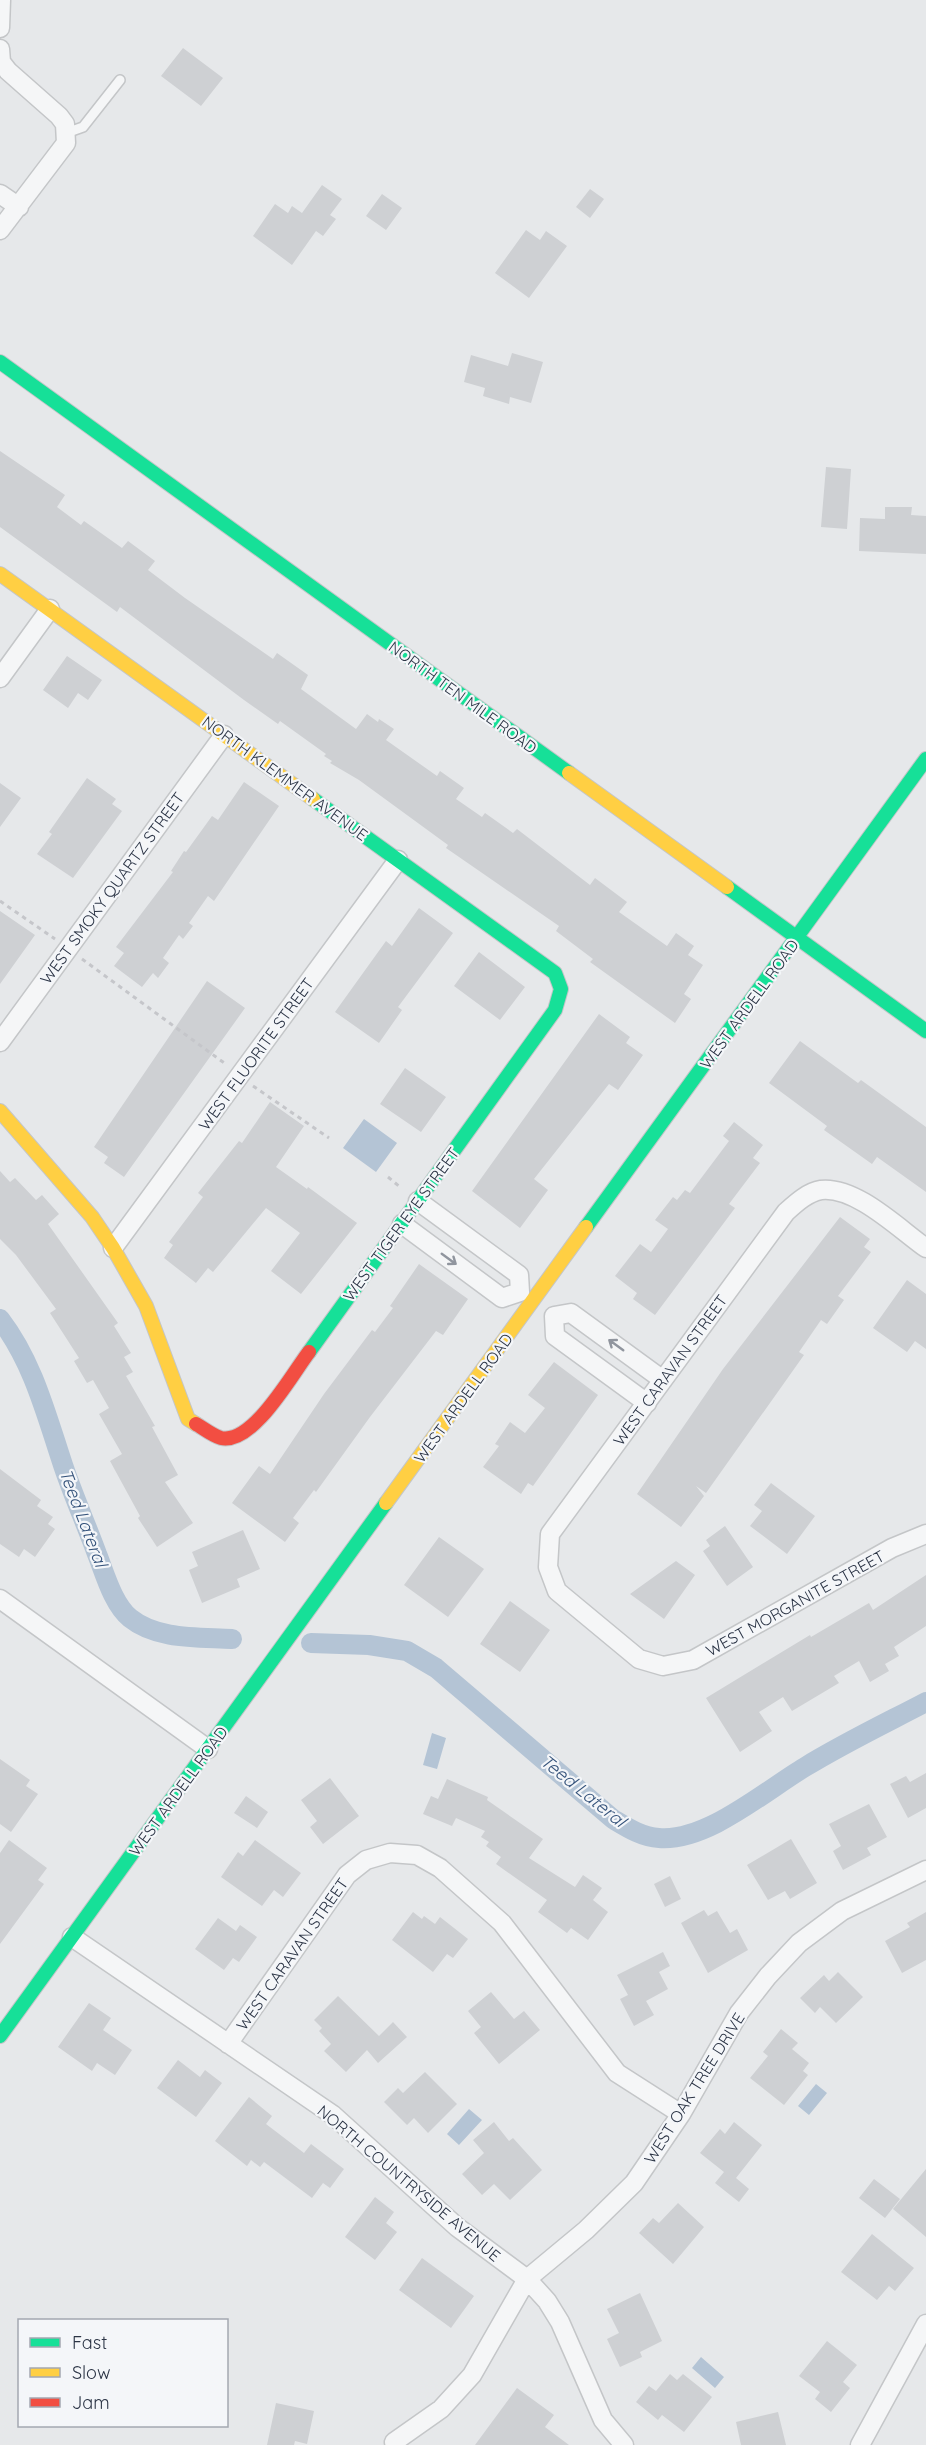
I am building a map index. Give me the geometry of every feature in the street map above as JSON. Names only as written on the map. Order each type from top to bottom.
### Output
[{"type":"street","points":[[0,28],[1,0]]},
{"type":"street","points":[[0,49],[1,62],[8,71],[59,116],[66,133],[62,151],[0,230]]},
{"type":"street","points":[[0,194],[19,207]]},
{"type":"street","name":"NORTH TEN MILE ROAD","points":[[0,362],[926,1031]]},
{"type":"street","name":"NORTH KLEMMER AVENUE","points":[[0,574],[555,974],[561,989]]},
{"type":"street","points":[[0,678],[50,609]]},
{"type":"street","name":"WEST SMOKY QUARTZ STREET","points":[[0,1042],[224,735]]},
{"type":"street","name":"WEST ARDELL ROAD","points":[[0,2036],[208,1749],[527,1296],[797,938],[926,759]]},
{"type":"street","name":"WEST FLUORITE STREET","points":[[113,1248],[398,860]]},
{"type":"street","name":"WEST TIGER EYE STREET","points":[[113,1248],[146,1306],[188,1419],[221,1438],[238,1436],[258,1422],[402,1224],[555,1010],[561,989]]},
{"type":"street","points":[[0,1111],[92,1217],[113,1248]]},
{"type":"street","name":"WEST CARAVAN STREET","points":[[663,1666],[639,1659],[557,1591],[548,1567],[550,1534],[786,1212],[802,1198],[820,1190],[841,1191],[858,1198],[926,1248]]},
{"type":"street","points":[[418,1201],[519,1275],[527,1296],[554,1316],[571,1313],[663,1380]]},
{"type":"street","points":[[402,1224],[502,1298],[527,1296]]},
{"type":"street","points":[[554,1316],[555,1336],[647,1403]]},
{"type":"street","name":"WEST MORGANITE STREET","points":[[663,1666],[693,1660],[892,1548],[926,1534]]},
{"type":"street","points":[[0,1599],[208,1749]]},
{"type":"street","name":"WEST CARAVAN STREET","points":[[228,2044],[347,1875],[366,1860],[390,1853],[417,1855],[440,1868],[502,1923],[617,2073],[681,2114]]},
{"type":"street","name":"WEST OAK TREE DRIVE","points":[[393,2443],[441,2409],[472,2374],[527,2279],[586,2230],[634,2183],[681,2114],[739,2013],[799,1943],[842,1911],[926,1870]]},
{"type":"street","name":"NORTH COUNTRYSIDE AVENUE","points":[[72,1937],[333,2115],[457,2227],[527,2279],[547,2301],[560,2322],[603,2420],[624,2445]]},
{"type":"street","points":[[860,2445],[926,2324]]},
{"type":"lane","points":[[66,133],[83,127],[120,80]]},
{"type":"path","points":[[0,901],[329,1138]]},
{"type":"water","points":[[364,1119],[397,1143],[376,1172],[343,1148]]},
{"type":"water","points":[[432,1733],[446,1738],[437,1769],[423,1765]]},
{"type":"water","points":[[816,2084],[827,2093],[809,2115],[798,2106]]},
{"type":"water","points":[[469,2109],[482,2120],[459,2145],[447,2134]]},
{"type":"water","points":[[701,2357],[724,2377],[715,2388],[692,2368]]},
{"type":"building","points":[[183,48],[223,78],[201,106],[161,76]]},
{"type":"building","points":[[322,185],[342,199],[330,215],[336,219],[323,236],[316,231],[292,265],[253,236],[275,204],[288,213],[292,206],[302,213]]},
{"type":"building","points":[[590,189],[604,199],[590,218],[576,207]]},
{"type":"building","points":[[382,194],[402,208],[386,230],[366,216]]},
{"type":"building","points":[[526,230],[540,240],[546,231],[567,246],[529,298],[495,273]]},
{"type":"building","points":[[512,353],[543,362],[531,403],[510,397],[509,404],[483,396],[485,388],[464,382],[471,355],[508,366]]},
{"type":"building","points":[[0,451],[65,495],[57,507],[81,525],[84,521],[122,548],[128,541],[155,561],[148,570],[185,598],[273,659],[277,653],[308,675],[301,689],[356,729],[367,714],[378,722],[379,719],[394,729],[386,740],[437,776],[440,771],[464,788],[456,799],[482,817],[485,813],[513,833],[517,829],[590,885],[595,878],[627,902],[619,912],[667,946],[676,933],[694,946],[688,955],[703,965],[684,994],[691,999],[675,1023],[590,962],[593,959],[556,931],[559,926],[446,848],[448,845],[359,780],[330,763],[332,761],[324,756],[326,754],[280,721],[278,724],[244,700],[120,607],[117,612],[0,527]]},
{"type":"building","points":[[826,467],[851,469],[847,529],[821,527]]},
{"type":"building","points":[[885,507],[912,507],[911,515],[926,516],[926,554],[859,551],[860,518],[885,519]]},
{"type":"building","points":[[67,656],[102,680],[88,700],[78,693],[68,708],[43,690]]},
{"type":"building","points":[[87,778],[116,799],[112,804],[122,811],[73,878],[37,854],[52,834],[49,832]]},
{"type":"building","points":[[244,782],[279,806],[214,901],[208,896],[189,923],[193,926],[183,939],[179,935],[163,958],[169,963],[158,978],[153,973],[142,987],[114,966],[124,953],[116,947],[173,872],[171,871],[184,851],[186,852],[212,816],[218,820]]},
{"type":"building","points":[[0,783],[21,798],[0,827]]},
{"type":"building","points":[[419,908],[453,933],[398,1007],[402,1010],[379,1043],[335,1012],[386,941],[392,946]]},
{"type":"building","points":[[0,911],[35,935],[0,984]]},
{"type":"building","points":[[479,952],[525,987],[500,1020],[454,986]]},
{"type":"building","points":[[207,981],[245,1008],[124,1177],[104,1163],[108,1157],[94,1147]]},
{"type":"building","points":[[599,1014],[630,1037],[626,1043],[643,1055],[618,1090],[609,1084],[534,1179],[548,1190],[520,1228],[472,1191]]},
{"type":"building","points":[[800,1041],[858,1083],[861,1080],[926,1127],[926,1192],[877,1157],[872,1164],[824,1130],[827,1126],[769,1083]]},
{"type":"building","points":[[405,1068],[446,1097],[421,1132],[380,1104]]},
{"type":"building","points":[[270,1102],[304,1126],[276,1167],[357,1223],[301,1294],[271,1271],[300,1233],[266,1208],[213,1272],[208,1268],[196,1283],[164,1258],[173,1245],[169,1242],[203,1197],[198,1193],[239,1141],[242,1143]]},
{"type":"building","points":[[734,1122],[763,1145],[753,1158],[760,1163],[729,1204],[735,1208],[655,1315],[633,1299],[637,1293],[615,1276],[640,1244],[651,1252],[668,1229],[655,1220],[673,1197],[677,1200],[685,1190],[690,1193],[729,1141],[723,1136]]},
{"type":"building","points":[[0,1171],[10,1182],[15,1178],[36,1200],[42,1195],[59,1214],[48,1224],[118,1323],[114,1326],[131,1353],[124,1357],[133,1372],[126,1376],[155,1426],[152,1427],[178,1475],[165,1482],[193,1523],[157,1547],[138,1518],[140,1516],[110,1461],[122,1454],[99,1414],[109,1408],[93,1380],[87,1383],[74,1361],[79,1358],[50,1313],[56,1309],[16,1255],[0,1239]]},
{"type":"building","points":[[840,1217],[870,1239],[864,1247],[871,1252],[838,1296],[844,1300],[827,1324],[821,1320],[799,1352],[804,1355],[706,1493],[696,1486],[704,1496],[681,1527],[637,1494],[723,1369]]},
{"type":"building","points":[[419,1264],[468,1299],[443,1335],[436,1331],[316,1492],[314,1490],[293,1518],[299,1523],[285,1542],[232,1503],[259,1466],[270,1474],[324,1394],[372,1330],[375,1332],[393,1308],[390,1306]]},
{"type":"building","points":[[907,1280],[926,1294],[926,1349],[915,1341],[907,1352],[873,1328]]},
{"type":"building","points":[[554,1362],[598,1395],[533,1486],[528,1483],[521,1494],[483,1467],[499,1446],[495,1444],[510,1422],[525,1433],[545,1408],[528,1395]]},
{"type":"building","points":[[0,1469],[41,1500],[37,1506],[53,1517],[48,1524],[55,1529],[35,1557],[24,1549],[19,1557],[0,1544]]},
{"type":"building","points":[[771,1483],[815,1516],[787,1554],[750,1526],[762,1511],[754,1505]]},
{"type":"building","points":[[725,1526],[753,1567],[727,1586],[703,1551],[710,1546],[706,1540]]},
{"type":"building","points":[[243,1530],[260,1569],[237,1579],[240,1587],[202,1603],[189,1570],[198,1566],[192,1552]]},
{"type":"building","points":[[439,1537],[484,1569],[448,1617],[404,1585]]},
{"type":"building","points":[[676,1561],[695,1575],[664,1619],[630,1594]]},
{"type":"building","points":[[926,1575],[926,1626],[894,1647],[899,1656],[885,1664],[889,1671],[870,1682],[859,1661],[834,1676],[839,1683],[792,1711],[783,1697],[759,1712],[772,1731],[740,1752],[706,1698],[810,1635],[811,1637],[869,1603],[873,1610]]},
{"type":"building","points":[[510,1601],[550,1630],[520,1672],[480,1644]]},
{"type":"building","points":[[0,1759],[30,1780],[26,1786],[38,1794],[11,1832],[0,1824]]},
{"type":"building","points":[[926,1773],[926,1808],[908,1818],[890,1784],[906,1776],[910,1782]]},
{"type":"building","points":[[330,1778],[359,1816],[323,1844],[310,1827],[317,1821],[301,1800]]},
{"type":"building","points":[[447,1779],[488,1797],[487,1800],[543,1839],[529,1858],[575,1887],[583,1875],[602,1888],[593,1900],[608,1912],[588,1940],[571,1928],[567,1933],[538,1912],[547,1900],[496,1864],[501,1857],[486,1846],[489,1842],[481,1837],[485,1831],[456,1818],[452,1826],[423,1814],[431,1796],[438,1799]]},
{"type":"building","points":[[246,1796],[268,1812],[257,1828],[234,1813]]},
{"type":"building","points":[[869,1804],[887,1837],[867,1848],[871,1855],[843,1870],[833,1851],[841,1846],[829,1824]]},
{"type":"building","points":[[791,1839],[817,1883],[790,1899],[785,1891],[768,1900],[747,1865]]},
{"type":"building","points":[[9,1840],[47,1868],[38,1880],[44,1884],[0,1944],[0,1853]]},
{"type":"building","points":[[255,1840],[301,1873],[283,1897],[274,1890],[262,1906],[221,1877],[238,1852],[243,1856]]},
{"type":"building","points":[[670,1876],[681,1899],[665,1907],[654,1884]]},
{"type":"building","points":[[704,1910],[708,1916],[717,1911],[730,1933],[737,1929],[748,1950],[708,1973],[681,1923]]},
{"type":"building","points":[[413,1912],[422,1919],[424,1916],[435,1924],[440,1917],[468,1939],[453,1958],[447,1954],[433,1972],[392,1940]]},
{"type":"building","points":[[926,1912],[926,1960],[902,1973],[885,1941],[910,1927],[907,1923]]},
{"type":"building","points":[[218,1918],[236,1931],[240,1925],[257,1937],[239,1962],[233,1958],[224,1970],[195,1949]]},
{"type":"building","points":[[663,1952],[670,1966],[659,1972],[668,1989],[646,2001],[654,2015],[634,2026],[620,1999],[628,1995],[617,1975]]},
{"type":"building","points":[[838,1972],[863,1997],[836,2023],[820,2007],[815,2013],[800,1998],[824,1975],[829,1981]]},
{"type":"building","points":[[491,1992],[514,2019],[524,2011],[540,2030],[499,2064],[474,2033],[481,2027],[468,2011]]},
{"type":"building","points":[[338,1996],[379,2036],[393,2022],[407,2037],[378,2063],[367,2050],[346,2072],[324,2051],[331,2044],[319,2031],[322,2028],[314,2020]]},
{"type":"building","points":[[89,2003],[111,2018],[103,2030],[132,2050],[115,2075],[97,2063],[92,2071],[58,2047]]},
{"type":"building","points":[[781,2029],[798,2043],[792,2049],[809,2063],[803,2071],[808,2075],[784,2105],[750,2078],[768,2056],[763,2052]]},
{"type":"building","points":[[178,2060],[200,2077],[205,2070],[222,2083],[196,2117],[157,2088]]},
{"type":"building","points":[[425,2072],[457,2104],[428,2133],[414,2118],[407,2125],[384,2102],[398,2088],[403,2093]]},
{"type":"building","points":[[249,2097],[272,2116],[266,2124],[304,2153],[311,2144],[344,2169],[330,2188],[323,2183],[312,2198],[264,2162],[260,2167],[251,2160],[247,2166],[215,2141]]},
{"type":"building","points":[[494,2122],[509,2141],[513,2138],[542,2170],[510,2200],[494,2184],[482,2195],[462,2174],[484,2153],[473,2140]]},
{"type":"building","points":[[734,2122],[762,2145],[736,2178],[749,2189],[739,2202],[715,2183],[724,2172],[700,2153],[720,2129],[725,2134]]},
{"type":"building","points":[[926,2169],[926,2237],[893,2209]]},
{"type":"building","points":[[874,2179],[900,2199],[885,2218],[859,2198]]},
{"type":"building","points":[[375,2197],[394,2212],[386,2223],[397,2232],[375,2260],[345,2237]]},
{"type":"building","points":[[678,2203],[704,2227],[673,2264],[639,2233],[653,2218],[659,2223]]},
{"type":"building","points":[[872,2234],[914,2268],[895,2291],[889,2286],[877,2300],[841,2272]]},
{"type":"building","points":[[422,2258],[474,2296],[451,2328],[399,2290]]},
{"type":"building","points":[[640,2293],[662,2341],[640,2352],[642,2357],[620,2367],[607,2339],[619,2333],[607,2309]]},
{"type":"building","points":[[827,2341],[857,2365],[843,2382],[850,2388],[831,2412],[815,2399],[820,2392],[799,2376]]},
{"type":"building","points":[[670,2374],[677,2380],[683,2374],[712,2397],[684,2432],[662,2415],[658,2420],[636,2402],[649,2386],[656,2391]]},
{"type":"building","points":[[517,2388],[554,2415],[545,2427],[569,2445],[475,2445]]},
{"type":"building","points":[[276,2403],[314,2411],[307,2444],[295,2441],[294,2445],[267,2445]]},
{"type":"building","points":[[778,2412],[786,2445],[741,2445],[736,2422]]},
{"type":"waterway","name":"Teed Lateral","points":[[0,1319],[30,1371],[106,1579],[124,1612],[141,1625],[165,1634],[232,1639]]},
{"type":"waterway","name":"Teed Lateral","points":[[311,1643],[369,1645],[407,1651],[436,1668],[613,1819],[641,1834],[659,1838],[677,1837],[697,1832],[716,1823],[820,1758],[926,1702]]},
{"type":"traffic: fast","points":[[0,362],[569,773]]},
{"type":"traffic: fast","points":[[586,1227],[926,759]]},
{"type":"traffic: fast","points":[[309,1352],[555,1010],[561,989],[555,973],[313,799]]},
{"type":"traffic: fast","points":[[727,887],[926,1031]]},
{"type":"traffic: fast","points":[[0,2036],[386,1503]]},
{"type":"traffic: slow","points":[[0,574],[313,799]]},
{"type":"traffic: slow","points":[[569,773],[727,887]]},
{"type":"traffic: slow","points":[[0,1111],[92,1217],[113,1248],[146,1306],[188,1419],[196,1424]]},
{"type":"traffic: slow","points":[[386,1503],[586,1227]]},
{"type":"traffic: jam","points":[[196,1424],[221,1438],[233,1437],[246,1431],[271,1406],[309,1352]]}]
